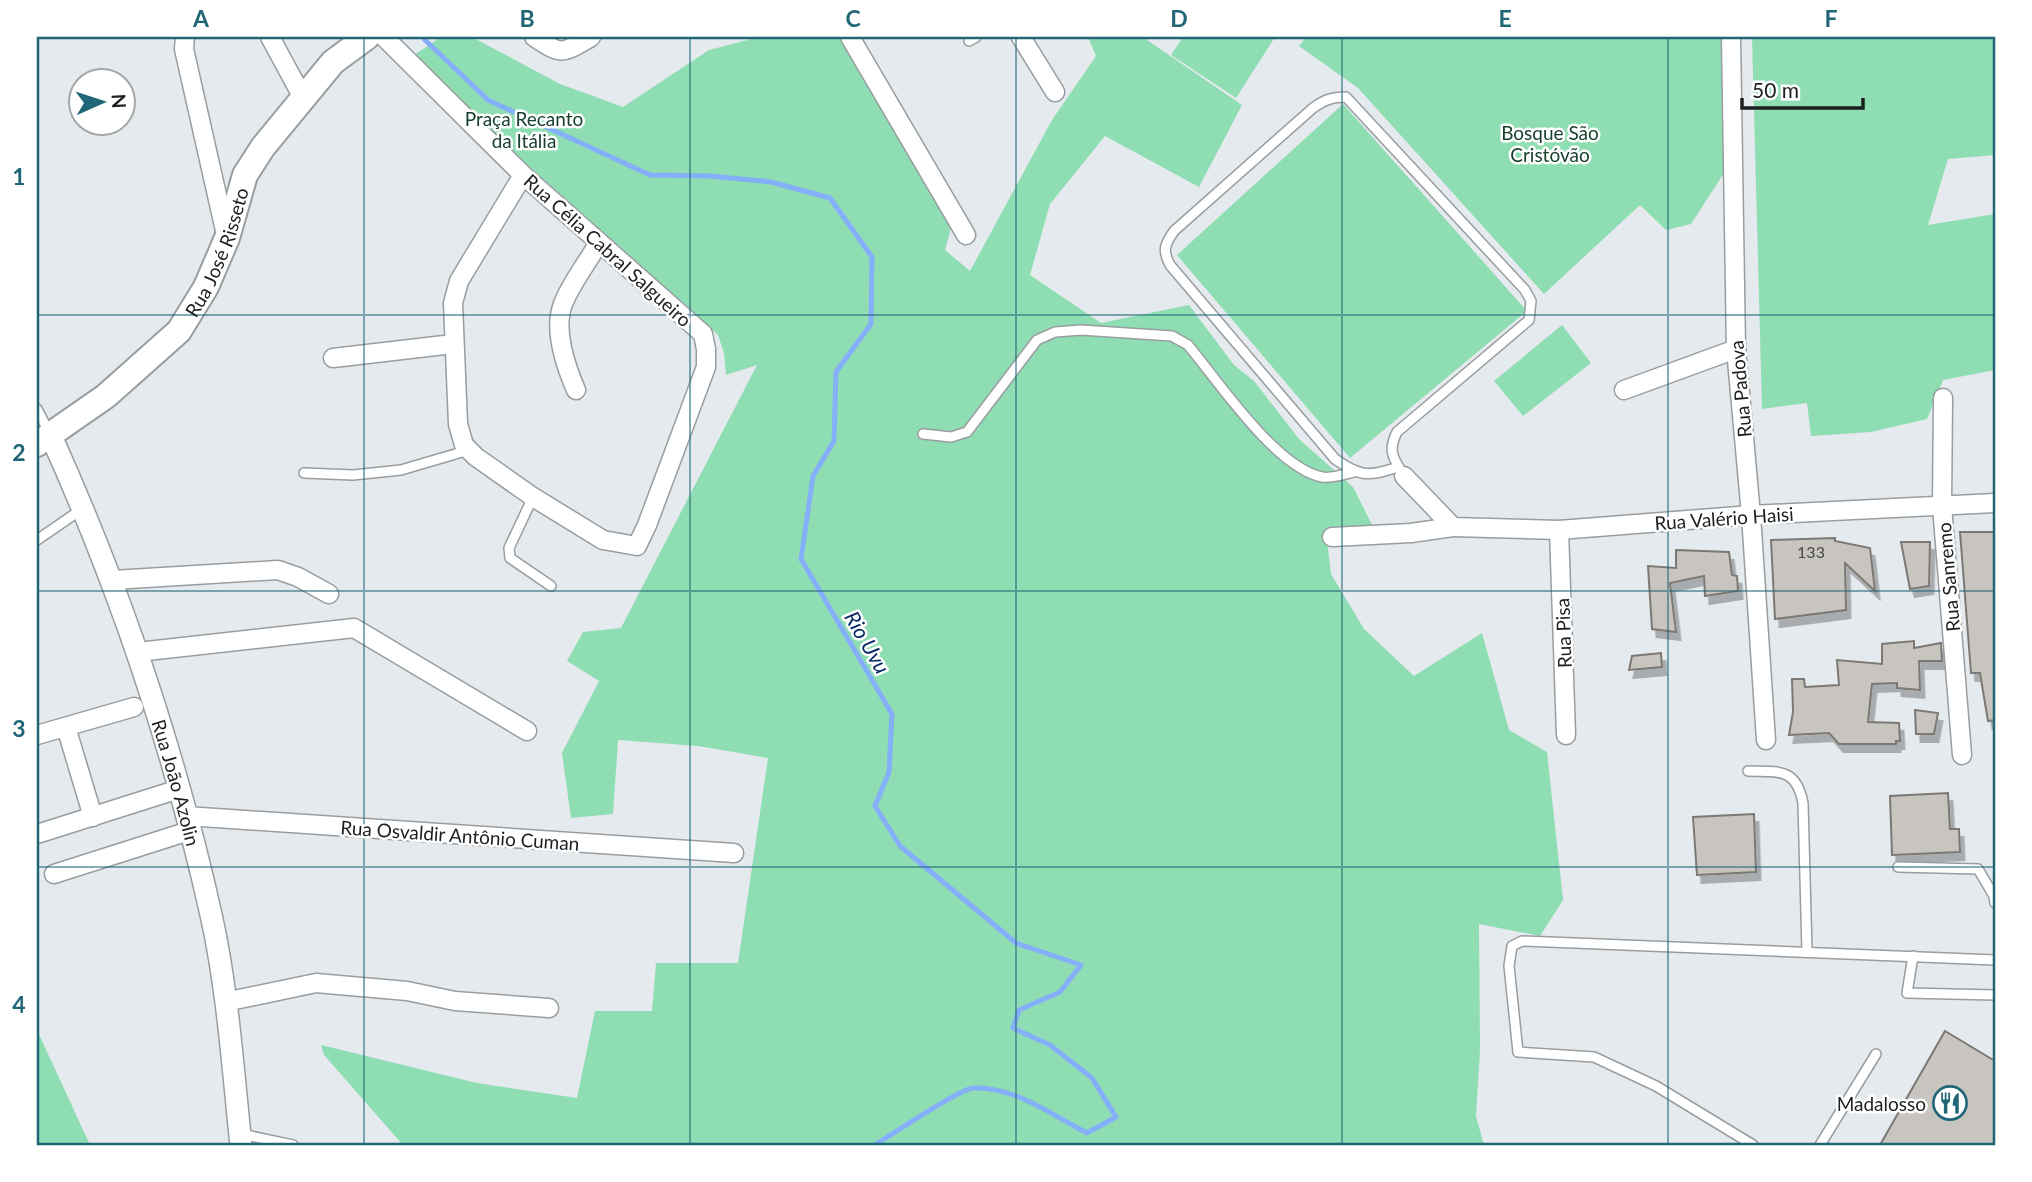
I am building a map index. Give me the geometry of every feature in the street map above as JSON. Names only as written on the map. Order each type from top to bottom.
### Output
[{"type":"main road","name":"Rua José Risseto","points":[[44,440],[106,396],[179,331],[206,287],[226,238],[245,175],[262,147],[332,62],[367,37]]},
{"type":"street","points":[[185,37],[184,49],[226,238]]},
{"type":"street","points":[[270,37],[302,96]]},
{"type":"street","name":"Rua Célia Cabral Salgueiro","points":[[384,37],[523,175],[703,334],[706,367],[637,547],[603,540],[533,497]]},
{"type":"street","points":[[534,37],[555,51],[566,51],[591,37]]},
{"type":"street","points":[[849,37],[966,235]]},
{"type":"street","points":[[1021,37],[1055,92]]},
{"type":"street","name":"Rua Padova","points":[[1731,37],[1736,349],[1751,515],[1766,740]]},
{"type":"street","points":[[523,175],[459,281],[453,303],[453,344],[458,424],[464,445],[533,497]]},
{"type":"street","points":[[576,390],[565,366],[560,322],[562,305],[599,242]]},
{"type":"street","points":[[333,358],[453,344]]},
{"type":"street","points":[[1624,390],[1736,349]]},
{"type":"street","name":"Rua Sanremo","points":[[1942,398],[1942,506],[1962,755]]},
{"type":"street","name":"Rua João Azolin","points":[[44,440],[84,508],[113,580],[156,706],[212,920],[225,1002],[240,1140]]},
{"type":"street","points":[[1402,472],[1453,527]]},
{"type":"street","name":"Rua Valério Haisi","points":[[1332,537],[1411,533],[1453,527],[1559,530],[1751,515],[1995,503]]},
{"type":"street","name":"Rua Pisa","points":[[1559,530],[1566,735]]},
{"type":"street","points":[[113,580],[278,570],[298,577],[329,594]]},
{"type":"street","points":[[138,652],[354,628],[527,731]]},
{"type":"street","points":[[37,735],[134,707]]},
{"type":"street","points":[[66,727],[93,817]]},
{"type":"street","points":[[37,834],[179,789]]},
{"type":"street","points":[[54,874],[188,824]]},
{"type":"street","name":"Rua Osvaldir Antônio Cuman","points":[[188,824],[734,853]]},
{"type":"street","points":[[225,1002],[316,984],[407,991],[456,1001],[549,1008]]},
{"type":"lane","points":[[923,434],[951,437],[967,432],[1037,340],[1055,332],[1081,330],[1172,336],[1188,345],[1273,449],[1298,466],[1323,477],[1354,472],[1402,472],[1391,453],[1391,443],[1397,432],[1530,320],[1531,301],[1525,290],[1346,97],[1326,99],[1313,108],[1174,231],[1164,246],[1164,256],[1335,459],[1354,472]]},
{"type":"lane","points":[[37,409],[44,440]]},
{"type":"lane","points":[[304,473],[353,475],[401,470],[469,450]]},
{"type":"lane","points":[[533,497],[509,548],[510,558],[551,586]]},
{"type":"lane","points":[[37,540],[84,508]]},
{"type":"lane","points":[[1748,771],[1782,772],[1792,777],[1801,789],[1804,803],[1807,952]]},
{"type":"lane","points":[[1898,867],[1978,869],[1994,896],[1995,903]]},
{"type":"lane","points":[[1753,1145],[1656,1086],[1594,1057],[1518,1052],[1509,967],[1512,946],[1522,941],[1995,960]]},
{"type":"lane","points":[[1913,956],[1907,993],[1995,995]]},
{"type":"lane","points":[[1819,1145],[1876,1054]]},
{"type":"lane","points":[[240,1140],[293,1145]]},
{"type":"green space","name":"Praça Recanto da Itália","points":[[441,37],[472,37],[560,84],[623,107],[709,50],[759,37],[846,37],[951,228],[945,250],[970,271],[1052,120],[1096,56],[1088,37],[1147,37],[1147,40],[1242,105],[1199,187],[1105,136],[1050,204],[1030,275],[1101,323],[1189,305],[1234,365],[1254,381],[1299,439],[1353,487],[1372,525],[1326,532],[1331,574],[1364,629],[1414,676],[1482,633],[1509,730],[1547,752],[1563,900],[1540,936],[1479,924],[1480,1050],[1476,1116],[1484,1145],[403,1145],[324,1055],[321,1045],[477,1083],[577,1098],[595,1011],[652,1011],[656,963],[738,963],[768,758],[698,746],[618,740],[613,814],[571,818],[562,753],[599,681],[567,661],[583,632],[621,628],[757,365],[726,375],[724,353],[718,335],[468,112],[414,55]]},
{"type":"green space","points":[[1183,37],[1275,37],[1236,98],[1171,55]]},
{"type":"green space","name":"Bosque São Cristóvão","points":[[1306,37],[1729,37],[1735,156],[1691,224],[1666,230],[1640,205],[1544,294],[1358,88],[1299,46]]},
{"type":"green space","points":[[1752,37],[1995,37],[1995,155],[1948,159],[1928,225],[1995,214],[1995,370],[1943,380],[1927,419],[1871,432],[1811,436],[1807,403],[1762,409]]},
{"type":"green space","points":[[1343,104],[1527,311],[1350,458],[1177,255]]},
{"type":"green space","points":[[1562,325],[1591,363],[1523,416],[1494,381]]},
{"type":"green space","points":[[37,1030],[90,1145],[37,1145]]},
{"type":"building","points":[[1960,532],[1995,532],[1995,720],[1988,721],[1980,673],[1971,673]]},
{"type":"building","points":[[1835,538],[1835,541],[1870,548],[1875,591],[1845,563],[1846,610],[1775,619],[1771,540]]},
{"type":"building","points":[[1901,542],[1930,542],[1929,586],[1910,589]]},
{"type":"building","points":[[1676,550],[1729,552],[1732,575],[1737,576],[1738,591],[1705,596],[1704,576],[1670,583],[1676,632],[1652,629],[1648,566],[1676,568]]},
{"type":"building","points":[[1914,641],[1914,648],[1941,643],[1942,661],[1919,661],[1920,690],[1897,688],[1897,683],[1872,684],[1868,722],[1899,723],[1900,741],[1896,741],[1896,744],[1839,744],[1829,733],[1789,735],[1793,712],[1792,679],[1804,679],[1805,687],[1839,685],[1837,660],[1882,664],[1882,644]]},
{"type":"building","points":[[1661,653],[1662,667],[1629,670],[1632,656]]},
{"type":"building","points":[[1915,710],[1938,713],[1934,734],[1916,734]]},
{"type":"building","points":[[1948,793],[1950,829],[1959,829],[1960,852],[1892,855],[1890,796]]},
{"type":"building","points":[[1754,814],[1756,872],[1697,875],[1693,817]]},
{"type":"building","name":"Madalosso","points":[[1945,1031],[1995,1061],[1995,1145],[1880,1145]]},
{"type":"waterway","name":"Rio Uvu","points":[[425,40],[488,100],[650,175],[710,176],[771,182],[830,198],[872,257],[871,324],[836,372],[834,441],[813,476],[801,559],[892,714],[889,772],[875,806],[900,846],[1016,943],[1081,965],[1060,992],[1019,1010],[1013,1028],[1050,1045],[1092,1078],[1116,1117],[1087,1133],[1018,1097],[973,1088],[940,1104],[875,1145]]},
{"type":"place","name":"Madalosso","points":[[1950,1103]]}]
